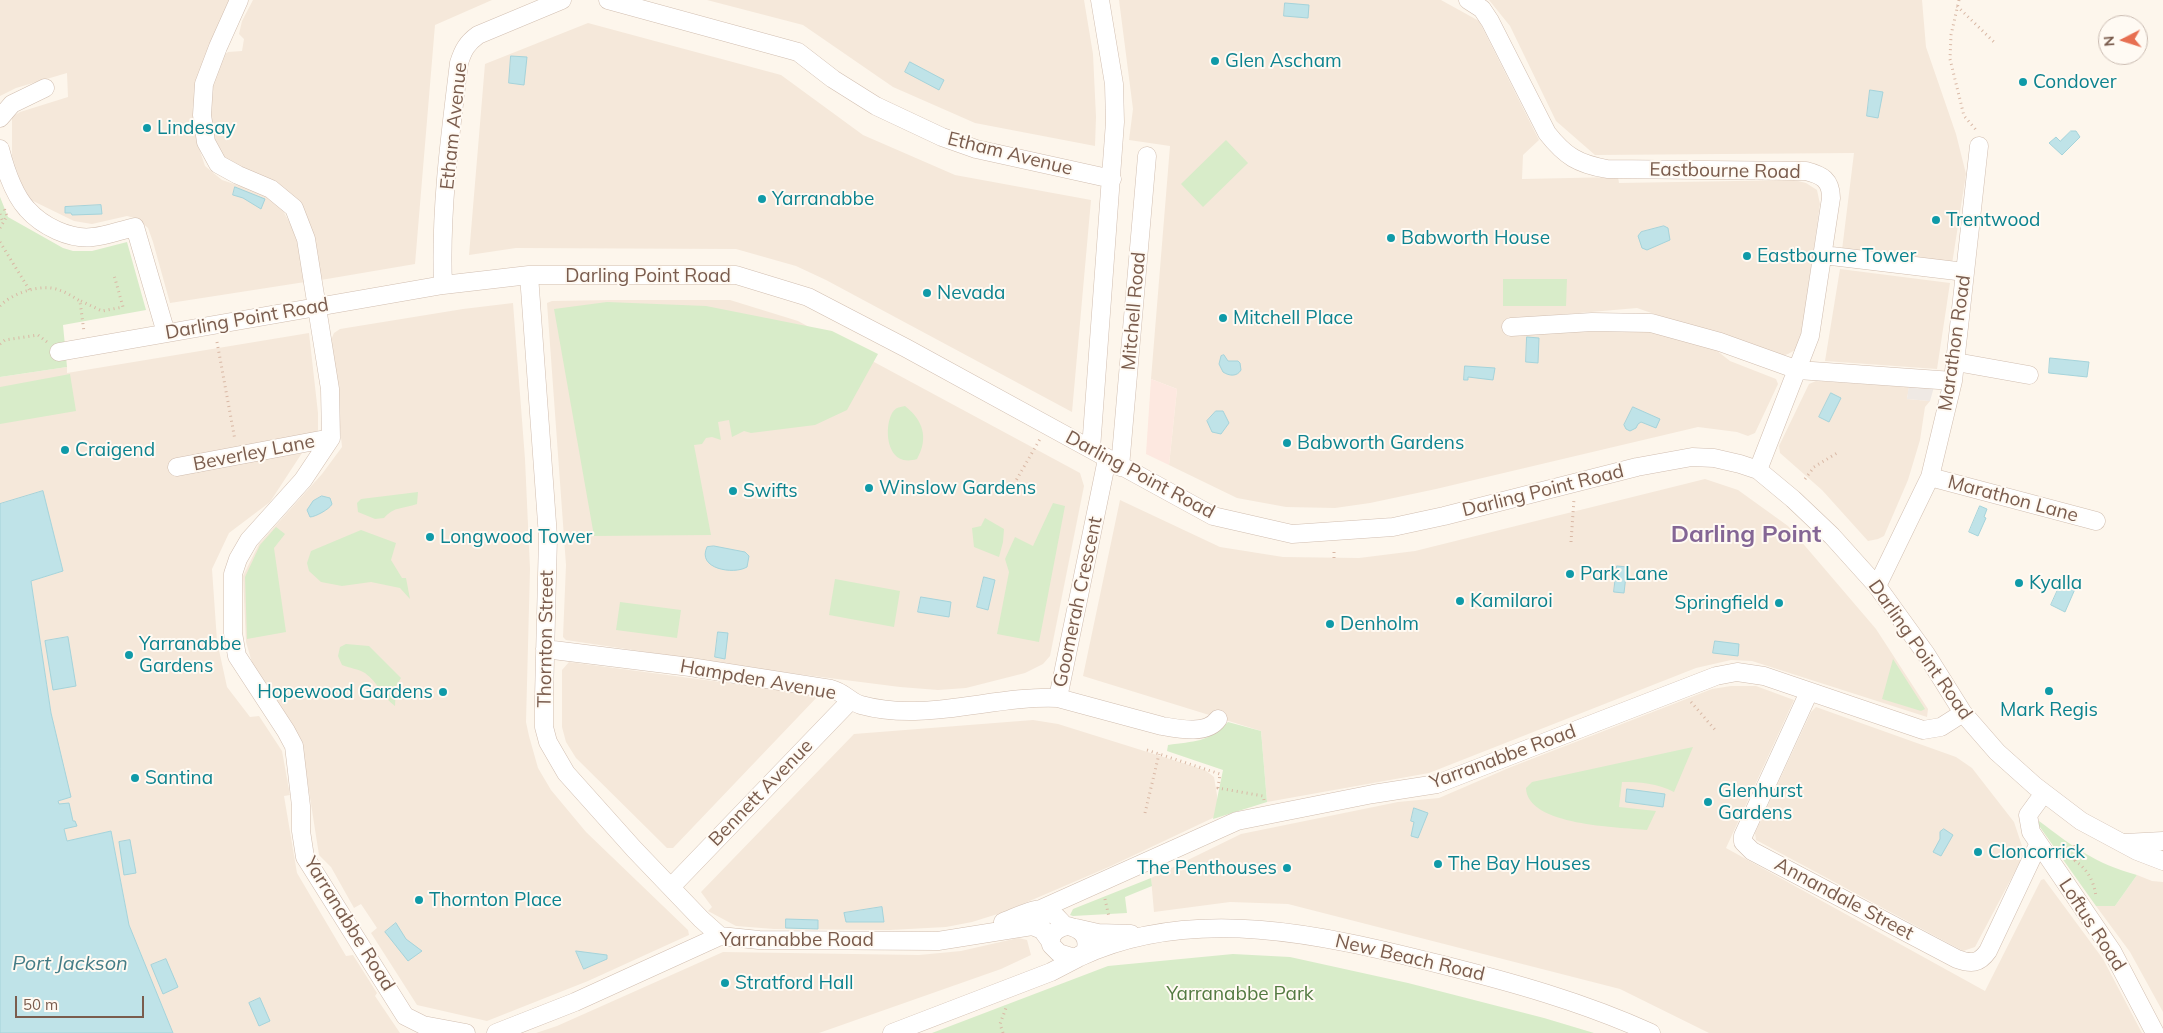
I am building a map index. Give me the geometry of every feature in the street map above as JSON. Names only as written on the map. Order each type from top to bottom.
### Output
[{"type":"street","points":[[239,0],[218,46],[204,84],[202,115],[206,142],[218,164],[271,189],[294,208],[306,239],[318,307],[330,389],[331,438]]},
{"type":"street","name":"Etham Avenue","points":[[443,285],[442,257],[448,163],[458,71],[463,50],[478,35],[562,0]]},
{"type":"street","name":"Etham Avenue","points":[[608,0],[798,52],[876,106],[942,137],[976,149],[1112,179]]},
{"type":"street","points":[[1091,449],[1112,179],[1115,100],[1100,0]]},
{"type":"street","name":"Eastbourne Road","points":[[1468,0],[1482,9],[1490,21],[1547,132],[1559,148],[1574,160],[1606,169],[1806,171],[1823,176],[1831,188],[1810,336],[1758,470]]},
{"type":"street","points":[[0,118],[12,104],[46,88]]},
{"type":"street","name":"Marathon Road","points":[[1877,586],[1930,478],[1953,381],[1978,139]]},
{"type":"street","points":[[0,149],[6,172],[26,208],[41,221],[60,232],[93,238],[134,227],[166,333]]},
{"type":"street","name":"Mitchell Road","points":[[1114,463],[1147,156]]},
{"type":"street","points":[[1823,255],[1965,272]]},
{"type":"street","name":"Darling Point Road","points":[[55,349],[86,348],[443,285],[529,275],[736,275],[808,297],[906,348],[1213,516],[1292,534],[1393,527],[1638,467],[1692,457],[1714,458],[1758,470],[1826,530],[1877,586],[1926,654],[1963,713],[1997,752],[2044,793],[2081,821],[2120,842],[2163,859]]},
{"type":"street","name":"Thornton Street","points":[[529,275],[548,537],[544,716],[546,735],[551,751],[566,773],[671,887],[720,936]]},
{"type":"street","points":[[1511,327],[1592,322],[1651,324],[1720,342],[1798,370],[1953,381]]},
{"type":"street","points":[[1956,362],[2030,376]]},
{"type":"street","name":"Beverley Lane","points":[[177,467],[331,438]]},
{"type":"street","name":"Yarranabbe Road","points":[[331,438],[303,480],[249,540],[238,558],[233,574],[233,633],[236,656],[294,746],[305,857],[405,1016],[423,1025],[466,1033]]},
{"type":"street","name":"Goomerah Crescent","points":[[1114,463],[1058,698],[1162,726],[1180,729],[1206,728],[1214,725],[1218,719]]},
{"type":"street","name":"Marathon Lane","points":[[1930,478],[2096,521]]},
{"type":"street","name":"Hampden Avenue","points":[[545,649],[690,667],[831,689],[844,693],[857,704],[870,707],[921,710],[1058,698]]},
{"type":"street","name":"Yarranabbe Road","points":[[968,937],[1041,909],[1237,821],[1373,794],[1438,784],[1716,676],[1737,672],[1764,676],[1922,730],[1941,727],[1963,713]]},
{"type":"street","name":"Annandale Street","points":[[1809,692],[1743,836],[1743,842],[1752,851],[1958,958],[1974,963],[1981,960],[1988,951],[2038,844]]},
{"type":"street","name":"Bennett Avenue","points":[[671,887],[851,700]]},
{"type":"street","name":"Loftus Road","points":[[2044,793],[2028,815],[2029,826],[2038,844],[2112,951],[2155,1033]]},
{"type":"street","name":"Darling Point Road","points":[[2120,842],[2134,844],[2163,841],[2161,852],[2163,859]]},
{"type":"street","points":[[1041,909],[1050,911],[1071,927],[1082,932],[1086,941],[1086,950],[1079,957],[1067,957],[1055,950],[1040,921],[1041,909]]},
{"type":"street","name":"Yarranabbe Road","points":[[496,1033],[574,1002],[720,936],[759,940],[915,941],[968,937],[1005,929],[1032,926],[1048,938]]},
{"type":"street","points":[[1048,938],[1055,932],[1071,927]]},
{"type":"street","name":"New Beach Road","points":[[1071,927],[1098,933],[1161,934]]},
{"type":"street","name":"New Beach Road","points":[[892,1033],[1051,972],[1079,957],[1111,945],[1161,934],[1203,929],[1239,928],[1286,932],[1333,940],[1429,961],[1552,994],[1650,1033]]},
{"type":"street","name":"New Beach Road","points":[[995,993],[1036,968],[1048,952],[1048,938]]},
{"type":"path","points":[[1959,0],[1951,35],[1950,59],[1964,116],[1978,139]]},
{"type":"path","points":[[1957,6],[1996,44]]},
{"type":"path","points":[[0,214],[3,222]]},
{"type":"path","points":[[0,228],[7,216]]},
{"type":"path","points":[[0,242],[30,291]]},
{"type":"path","points":[[0,305],[16,294],[58,289],[102,311],[123,307],[114,275]]},
{"type":"path","points":[[80,301],[86,348]]},
{"type":"path","points":[[0,344],[5,340],[38,335],[55,349]]},
{"type":"path","points":[[217,342],[225,399],[238,456]]},
{"type":"path","points":[[1014,484],[1047,426]]},
{"type":"path","points":[[1805,479],[1814,467],[1837,453]]},
{"type":"path","points":[[1571,542],[1573,505]]},
{"type":"path","points":[[1686,696],[1716,732]]},
{"type":"path","points":[[1148,750],[1220,774],[1218,788],[1256,795]]},
{"type":"path","points":[[1145,813],[1159,754]]},
{"type":"path","points":[[2075,845],[2075,861]]},
{"type":"path","points":[[2068,857],[2085,870],[2093,882],[2096,897]]},
{"type":"path","points":[[1105,898],[1109,915]]},
{"type":"path","points":[[1003,1033],[1000,1024],[1004,1010],[1011,1003]]},
{"type":"shaded area","points":[[0,0],[232,0],[194,118],[198,145],[205,166],[222,180],[264,194],[282,209],[291,225],[301,253],[305,282],[170,303],[148,228],[138,219],[127,216],[92,224],[74,221],[31,200],[21,183],[12,156],[12,117],[20,112],[68,97],[67,73],[16,88],[0,96]]},
{"type":"shaded area","points":[[253,0],[492,0],[435,25],[415,264],[321,280],[309,230],[226,163],[211,143],[208,96],[220,58],[228,52],[242,51],[244,39],[239,34],[242,21]]},
{"type":"shaded area","points":[[707,0],[1084,0],[1093,54],[1096,117],[1095,146],[975,123],[893,87],[803,25]]},
{"type":"shaded area","points":[[1119,0],[1441,0],[1479,21],[1539,140],[1523,155],[1522,179],[1618,177],[1619,183],[1794,180],[1806,183],[1817,190],[1820,204],[1801,340],[1797,349],[1788,354],[1779,357],[1637,308],[1510,319],[1645,325],[1716,350],[1730,361],[1776,379],[1778,384],[1755,433],[1748,436],[1737,432],[1698,427],[1436,489],[1370,503],[1335,508],[1286,507],[1237,498],[1169,465],[1177,389],[1151,379],[1170,146],[1129,140],[1133,109]]},
{"type":"shaded area","points":[[1489,0],[1922,0],[1926,47],[1956,134],[1966,174],[1952,264],[1842,250],[1854,153],[1595,155],[1556,121],[1510,26]]},
{"type":"shaded area","points":[[588,23],[781,75],[863,135],[955,175],[1091,200],[1072,412],[826,280],[796,266],[736,249],[516,248],[469,255],[485,64]]},
{"type":"shaded area","points":[[1840,269],[1950,283],[1937,369],[1825,361]]},
{"type":"shaded area","points":[[730,300],[798,321],[1080,473],[1084,486],[1050,656],[1043,664],[1025,673],[966,688],[938,690],[766,670],[566,640],[563,637],[566,565],[547,303],[552,301]]},
{"type":"shaded area","points":[[513,303],[525,459],[530,569],[526,722],[529,736],[538,768],[551,790],[586,832],[688,930],[689,935],[588,981],[487,1021],[417,1005],[371,933],[377,928],[361,904],[354,908],[331,867],[319,855],[301,740],[253,666],[246,642],[243,576],[259,544],[322,474],[342,447],[331,340],[334,333],[340,329]]},
{"type":"shaded area","points":[[309,333],[318,413],[318,437],[174,473],[302,453],[270,502],[229,533],[212,569],[217,641],[227,687],[250,717],[259,716],[282,751],[290,795],[284,796],[297,873],[346,956],[353,955],[377,993],[375,996],[400,1033],[173,1033],[129,925],[111,831],[67,841],[58,801],[70,797],[51,713],[31,581],[63,571],[43,492],[0,504],[0,377],[67,367],[67,373]]},
{"type":"shaded area","points":[[1151,379],[1177,389],[1169,465],[1146,454]]},
{"type":"shaded area","points":[[1816,381],[1909,387],[1907,399],[1930,401],[1925,407],[1920,440],[1908,480],[1884,536],[1878,539],[1868,541],[1822,490],[1780,453],[1779,446],[1809,384]]},
{"type":"shaded area","points":[[1909,385],[1934,387],[1930,401],[1907,399]]},
{"type":"shaded area","points":[[1705,479],[1738,490],[1788,526],[1876,629],[1928,709],[1927,717],[1752,661],[1731,660],[1696,668],[1429,773],[1267,802],[1261,731],[1083,676],[1120,500],[1220,547],[1283,557],[1359,558],[1415,551]]},
{"type":"shaded area","points":[[569,662],[819,695],[673,848],[667,848],[576,758],[566,742],[562,727],[562,670]]},
{"type":"shaded area","points":[[1731,686],[1756,686],[1794,700],[1726,848],[1985,991],[2041,880],[2044,879],[2103,959],[2142,1033],[1709,1033],[1620,989],[1288,904],[1230,902],[1154,912],[1151,878],[1241,834],[1398,802],[1439,798],[1511,767],[1712,689]]},
{"type":"shaded area","points":[[1816,707],[1956,757],[1972,768],[2014,822],[2023,849],[2021,860],[1975,947],[1963,951],[1756,840],[1755,833],[1811,712]]},
{"type":"shaded area","points":[[1033,720],[1058,724],[1205,770],[1214,777],[1217,795],[1217,816],[1111,866],[1004,912],[972,922],[946,927],[890,930],[774,929],[736,926],[708,911],[712,907],[701,892],[854,734]]},
{"type":"shaded area","points":[[2137,875],[2152,881],[2163,882],[2163,1012],[2130,952],[2096,906],[2115,906]]},
{"type":"shaded area","points":[[1018,938],[1027,940],[1031,955],[1001,969],[819,1033],[536,1033],[557,1026],[723,952],[919,955],[961,951]]},
{"type":"green space","points":[[1226,140],[1248,163],[1203,207],[1181,184]]},
{"type":"green space","points":[[0,197],[8,217],[63,248],[73,251],[92,251],[127,242],[146,310],[63,325],[67,367],[0,377]]},
{"type":"green space","points":[[1503,279],[1567,279],[1566,306],[1503,306]]},
{"type":"green space","points":[[607,302],[706,306],[832,331],[878,354],[847,410],[815,425],[751,433],[744,431],[732,437],[729,420],[718,422],[721,440],[712,437],[706,438],[702,444],[694,445],[711,535],[594,536],[554,309]]},
{"type":"green space","points":[[70,374],[76,411],[0,424],[0,387]]},
{"type":"green space","points":[[905,406],[916,417],[922,430],[923,444],[917,459],[906,460],[897,457],[892,450],[889,440],[889,420],[892,413],[897,408]]},
{"type":"green space","points":[[418,492],[417,504],[392,511],[384,518],[375,519],[358,512],[357,503],[361,499]]},
{"type":"green space","points":[[1053,503],[1065,506],[1039,642],[997,634],[1009,572],[1005,559],[1015,537],[1033,546]]},
{"type":"green space","points":[[985,518],[1004,529],[999,557],[974,547],[972,528],[981,526]]},
{"type":"green space","points":[[276,527],[285,534],[274,548],[286,632],[247,639],[245,577],[260,545]]},
{"type":"green space","points":[[361,530],[396,543],[391,560],[402,578],[406,578],[410,599],[400,588],[371,582],[342,586],[321,582],[309,571],[307,563],[311,551]]},
{"type":"green space","points":[[835,579],[900,591],[894,627],[829,615]]},
{"type":"green space","points":[[620,602],[681,610],[677,638],[616,630]]},
{"type":"green space","points":[[346,644],[369,646],[401,678],[396,686],[395,706],[365,673],[342,665],[338,656],[340,647]]},
{"type":"green space","points":[[1893,659],[1925,709],[1921,711],[1882,699]]},
{"type":"green space","points":[[1228,722],[1261,731],[1267,802],[1213,819],[1223,770],[1167,751],[1168,745],[1200,740],[1214,734]]},
{"type":"green space","points":[[1693,747],[1674,792],[1648,784],[1622,782],[1619,807],[1656,811],[1647,830],[1576,822],[1557,817],[1541,810],[1530,801],[1526,788],[1532,782]]},
{"type":"green space","points":[[2039,821],[2097,860],[2122,871],[2137,875],[2115,906],[2096,906],[2037,823]]},
{"type":"green space","points":[[1151,878],[1152,886],[1125,897],[1127,913],[1070,915],[1073,909]]},
{"type":"green space","name":"Yarranabbe Park","points":[[1233,954],[1290,957],[1408,983],[1544,1018],[1594,1033],[932,1033],[1108,966]]},
{"type":"water","points":[[1285,3],[1309,5],[1308,18],[1284,16]]},
{"type":"water","points":[[511,56],[527,57],[524,85],[509,83]]},
{"type":"water","points":[[910,62],[944,80],[939,90],[905,72]]},
{"type":"water","points":[[1870,90],[1883,92],[1878,118],[1867,116]]},
{"type":"water","points":[[2071,131],[2076,131],[2080,137],[2062,155],[2049,143],[2056,137],[2060,141]]},
{"type":"water","points":[[235,187],[265,199],[261,209],[243,198],[233,195]]},
{"type":"water","points":[[101,205],[102,214],[72,215],[71,213],[65,213],[65,207]]},
{"type":"water","points":[[1664,226],[1668,228],[1670,240],[1647,250],[1642,248],[1638,236],[1641,232]]},
{"type":"water","points":[[1527,337],[1539,338],[1538,363],[1526,362]]},
{"type":"water","points":[[1224,355],[1228,361],[1238,361],[1240,363],[1241,370],[1237,374],[1233,375],[1223,372],[1219,364],[1221,356]]},
{"type":"water","points":[[2050,358],[2089,362],[2087,377],[2049,373]]},
{"type":"water","points":[[1465,366],[1495,368],[1493,380],[1468,377],[1468,380],[1464,380]]},
{"type":"water","points":[[1831,393],[1841,398],[1829,422],[1819,417]]},
{"type":"water","points":[[1633,407],[1660,419],[1656,428],[1641,422],[1630,431],[1626,429],[1624,425]]},
{"type":"water","points":[[1216,411],[1223,411],[1229,423],[1221,434],[1212,432],[1207,421]]},
{"type":"water","name":"Port Jackson","points":[[43,491],[63,571],[31,581],[51,713],[71,797],[58,801],[59,804],[69,803],[73,821],[75,821],[77,826],[64,829],[67,841],[111,831],[129,925],[173,1033],[0,1033],[0,504]]},
{"type":"water","points":[[322,496],[330,498],[332,504],[322,512],[310,517],[307,510],[313,501]]},
{"type":"water","points":[[1980,506],[1987,509],[1984,517],[1986,518],[1978,536],[1969,532]]},
{"type":"water","points":[[714,546],[745,552],[749,556],[747,567],[726,570],[711,565],[705,555],[707,547]]},
{"type":"water","points":[[1617,566],[1627,567],[1624,593],[1614,592]]},
{"type":"water","points":[[984,577],[995,580],[988,610],[977,607]]},
{"type":"water","points":[[2061,583],[2075,589],[2065,612],[2051,605]]},
{"type":"water","points":[[921,597],[951,602],[949,617],[918,612]]},
{"type":"water","points":[[718,632],[728,633],[725,659],[715,657]]},
{"type":"water","points":[[68,637],[76,686],[53,690],[45,641]]},
{"type":"water","points":[[1715,641],[1739,644],[1738,656],[1713,653]]},
{"type":"water","points":[[1627,789],[1665,794],[1663,807],[1626,802]]},
{"type":"water","points":[[1414,808],[1428,813],[1418,838],[1411,836],[1414,822],[1411,821]]},
{"type":"water","points":[[1944,829],[1953,835],[1941,856],[1933,852],[1940,839],[1940,832]]},
{"type":"water","points":[[130,840],[136,873],[124,875],[119,842]]},
{"type":"water","points":[[882,907],[884,922],[846,922],[844,913]]},
{"type":"water","points":[[786,919],[818,920],[818,929],[786,928]]},
{"type":"water","points":[[396,923],[406,939],[422,951],[408,961],[385,932]]},
{"type":"water","points":[[576,951],[607,955],[607,959],[584,969]]},
{"type":"water","points":[[166,959],[178,987],[163,994],[151,965]]},
{"type":"water","points":[[260,998],[270,1021],[259,1026],[249,1003]]},
{"type":"place","name":"Glen Ascham","points":[[1215,61]]},
{"type":"place","name":"Condover","points":[[2023,82]]},
{"type":"place","name":"Lindesay","points":[[147,128]]},
{"type":"place","name":"Yarranabbe","points":[[762,199]]},
{"type":"place","name":"Trentwood","points":[[1936,220]]},
{"type":"place","name":"Babworth House","points":[[1391,238]]},
{"type":"place","name":"Eastbourne Tower","points":[[1747,256]]},
{"type":"place","name":"Nevada","points":[[927,293]]},
{"type":"place","name":"Mitchell Place","points":[[1223,318]]},
{"type":"place","name":"Babworth Gardens","points":[[1287,443]]},
{"type":"place","name":"Craigend","points":[[65,450]]},
{"type":"place","name":"Winslow Gardens","points":[[869,488]]},
{"type":"place","name":"Swifts","points":[[733,491]]},
{"type":"place","name":"Longwood Tower","points":[[430,537]]},
{"type":"place","name":"Park Lane","points":[[1570,574]]},
{"type":"place","name":"Kyalla","points":[[2019,583]]},
{"type":"place","name":"Kamilaroi","points":[[1460,601]]},
{"type":"place","name":"Springfield","points":[[1779,603]]},
{"type":"place","name":"Denholm","points":[[1330,624]]},
{"type":"place","name":"Yarranabbe Gardens","points":[[129,655]]},
{"type":"place","name":"Mark Regis","points":[[2049,691]]},
{"type":"place","name":"Hopewood Gardens","points":[[443,692]]},
{"type":"place","name":"Santina","points":[[135,778]]},
{"type":"place","name":"Glenhurst Gardens","points":[[1708,802]]},
{"type":"place","name":"Cloncorrick","points":[[1978,852]]},
{"type":"place","name":"The Bay Houses","points":[[1438,864]]},
{"type":"place","name":"The Penthouses","points":[[1287,868]]},
{"type":"place","name":"Thornton Place","points":[[419,900]]},
{"type":"place","name":"Stratford Hall","points":[[725,983]]},
{"type":"district","name":"Darling Point","points":[[1746,535]]}]
